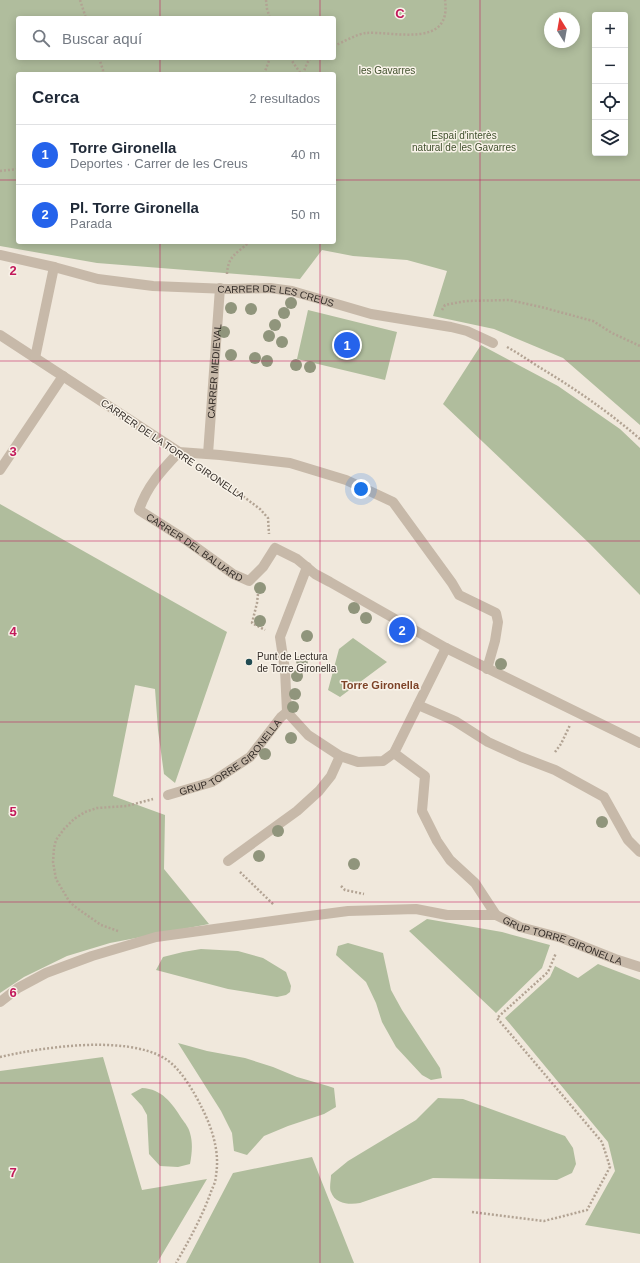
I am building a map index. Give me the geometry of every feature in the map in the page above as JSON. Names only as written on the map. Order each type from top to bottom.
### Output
[{"type":"street","name":"CARRER DE LES CREUS","points":[[0,255],[106,280],[153,286],[270,288],[292,291],[371,314],[467,331],[493,343]]},
{"type":"street","points":[[35,358],[54,267]]},
{"type":"street","name":"CARRER MEDIEVAL","points":[[208,454],[224,288]]},
{"type":"street","name":"CARRER DE LA TORRE GIRONELLA","points":[[0,335],[179,452]]},
{"type":"street","points":[[0,470],[63,376]]},
{"type":"street","points":[[179,452],[290,463],[346,480],[392,502],[452,583],[459,595],[496,613],[498,622],[495,641],[487,669]]},
{"type":"street","name":"CARRER DEL BALUARD","points":[[179,452],[162,470],[143,497],[140,510],[186,540],[233,574],[249,581]]},
{"type":"street","points":[[249,581],[264,566],[275,548],[297,559],[315,574],[446,648],[640,743]]},
{"type":"street","points":[[280,637],[308,567]]},
{"type":"street","name":"GRUP TORRE GIRONELLA","points":[[280,637],[285,670],[287,712],[308,735],[340,756],[358,762],[383,761],[394,753],[425,776],[422,811],[437,841],[450,860],[475,883],[496,915],[520,927],[562,938],[640,967]]},
{"type":"street","points":[[394,753],[446,648]]},
{"type":"street","points":[[418,705],[455,721],[488,742],[555,770],[604,797],[628,840],[640,852]]},
{"type":"street","name":"GRUP TORRE GIRONELLA","points":[[168,795],[212,782],[250,757],[281,717],[287,712]]},
{"type":"street","points":[[228,861],[297,811],[331,776],[340,756]]},
{"type":"street","points":[[0,1002],[18,988],[46,973],[92,956],[156,938],[287,918],[348,912],[416,909],[447,915],[496,915]]},
{"type":"path","points":[[80,0],[85,16]]},
{"type":"path","points":[[266,0],[269,16]]},
{"type":"path","points":[[336,45],[364,33],[411,35],[433,31],[442,24],[445,14],[445,0]]},
{"type":"path","points":[[100,60],[103,72]]},
{"type":"path","points":[[265,72],[269,60]]},
{"type":"path","points":[[292,60],[300,72]]},
{"type":"path","points":[[303,72],[309,60]]},
{"type":"path","points":[[0,171],[16,169]]},
{"type":"path","points":[[224,288],[228,263],[236,253],[247,244]]},
{"type":"path","points":[[436,325],[438,316],[445,305],[466,301],[509,300],[593,321],[612,333],[640,346]]},
{"type":"path","points":[[493,343],[508,348],[556,377],[614,418],[640,439]]},
{"type":"path","name":"CARRER DE LA TORRE GIRONELLA","points":[[203,467],[260,509],[268,518],[269,535],[275,548]]},
{"type":"path","points":[[249,581],[258,594],[252,623],[280,637]]},
{"type":"path","points":[[546,766],[561,744],[576,712]]},
{"type":"path","points":[[142,942],[100,924],[69,901],[56,879],[53,862],[54,848],[56,840],[64,829],[74,819],[85,812],[97,808],[127,806],[168,795]]},
{"type":"path","points":[[228,861],[287,918]]},
{"type":"path","points":[[472,1212],[544,1221],[587,1210],[610,1167],[602,1142],[497,1018],[548,972],[562,938]]},
{"type":"path","points":[[0,1057],[26,1051],[64,1046],[115,1046],[143,1050],[164,1058],[182,1075],[196,1096],[208,1121],[216,1147],[217,1162],[216,1176],[208,1201],[196,1227],[176,1263]]},
{"type":"green space","name":"Espai d'interès natural de les Gavarres","points":[[0,0],[640,0],[640,425],[563,358],[494,329],[433,316],[447,271],[407,260],[353,256],[322,250],[300,279],[97,263],[0,246]]},
{"type":"green space","points":[[308,310],[397,332],[385,380],[297,359]]},
{"type":"green space","points":[[481,345],[558,386],[620,429],[640,448],[640,595],[590,544],[443,404]]},
{"type":"green space","points":[[0,504],[227,632],[175,783],[164,774],[158,730],[155,689],[135,685],[113,796],[165,815],[164,869],[209,924],[110,943],[67,956],[24,977],[0,993]]},
{"type":"green space","points":[[353,638],[387,662],[340,697],[328,690],[339,649]]},
{"type":"green space","points":[[427,919],[502,932],[550,945],[542,968],[496,1013],[409,931]]},
{"type":"green space","points":[[348,943],[383,953],[391,990],[402,1010],[440,1068],[442,1078],[431,1080],[422,1075],[396,1047],[382,1022],[376,1003],[366,982],[336,955],[338,946]]},
{"type":"green space","points":[[201,949],[238,951],[263,958],[286,972],[291,986],[290,992],[286,995],[277,997],[228,989],[156,970],[163,957]]},
{"type":"green space","points":[[598,964],[640,980],[640,1234],[585,1225],[615,1171],[608,1142],[505,1018],[550,977],[555,966],[578,978]]},
{"type":"green space","points":[[178,1043],[207,1051],[245,1058],[297,1077],[334,1088],[336,1107],[324,1114],[264,1136],[247,1155],[234,1151],[232,1133],[221,1111]]},
{"type":"green space","points":[[103,1057],[142,1190],[207,1179],[157,1263],[0,1263],[0,1071]]},
{"type":"green space","points":[[142,1088],[155,1091],[166,1098],[187,1126],[192,1141],[190,1164],[178,1167],[160,1166],[149,1154],[147,1115],[142,1106],[131,1094]]},
{"type":"green space","points":[[438,1098],[463,1099],[565,1136],[573,1148],[576,1164],[572,1173],[557,1180],[433,1178],[360,1203],[352,1204],[343,1203],[333,1196],[330,1190],[331,1175],[348,1161],[416,1120]]},
{"type":"green space","points":[[312,1157],[354,1263],[186,1263],[233,1173]]},
{"type":"place","name":"Torre Gironella","points":[[347,345]]},
{"type":"place","name":"Pl. Torre Gironella","points":[[402,630]]},
{"type":"place","name":"Punt de Lectura de Torre Gironella","points":[[249,662]]},
{"type":"district","name":"Torre Gironella","points":[[380,685]]},
{"type":"park label","name":"les Gavarres","points":[[387,70]]}]
